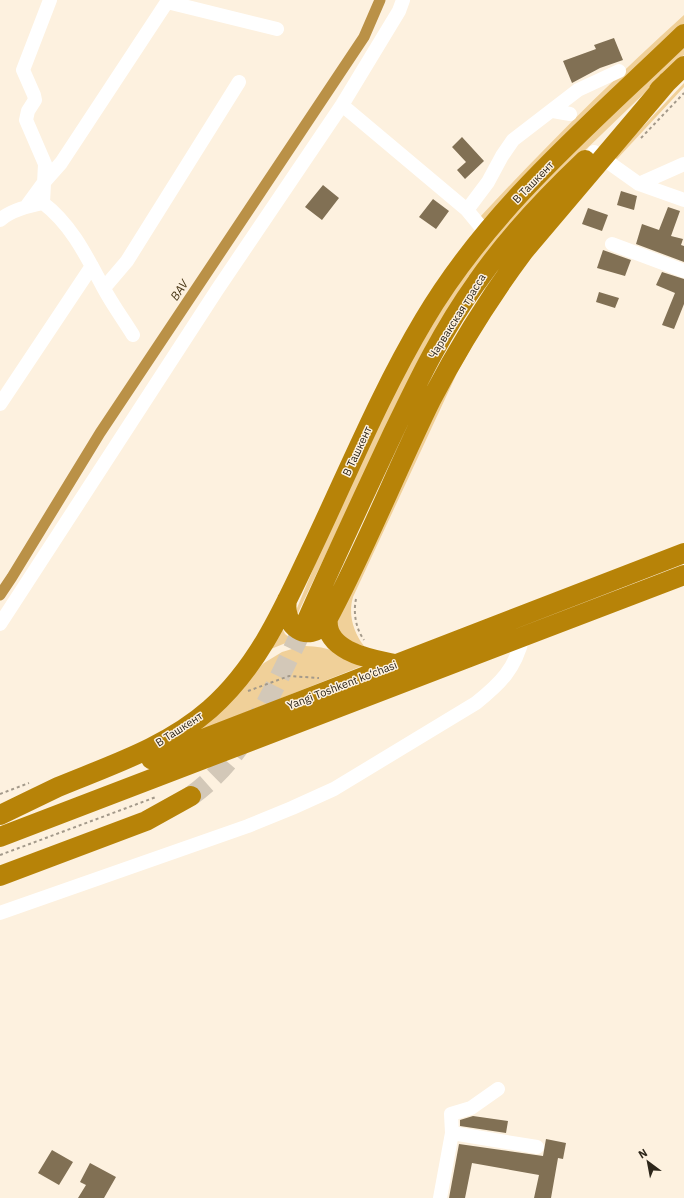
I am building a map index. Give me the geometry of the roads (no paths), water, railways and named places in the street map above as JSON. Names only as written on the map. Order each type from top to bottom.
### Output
[{"type":"highway","name":"В Ташкент","points":[[0,815],[160,743],[209,709],[236,684],[259,652],[287,600],[384,395],[411,342],[439,296],[486,233],[540,174],[684,34]]},
{"type":"highway","name":"Чарвакская трасса","points":[[307,620],[408,402],[435,350],[465,299],[498,252],[525,221],[598,155],[684,66]]},
{"type":"highway","points":[[287,600],[288,618],[292,625],[298,630],[307,632],[316,631],[323,626],[431,401],[466,336],[504,278],[598,155]]},
{"type":"highway","name":"Yangi Toshkent ko‘chasi","points":[[0,818],[394,664],[684,553]]},
{"type":"highway","name":"Yangi Toshkent ko‘chasi","points":[[0,837],[684,575]]},
{"type":"highway","points":[[328,618],[328,630],[336,643],[368,658],[394,664]]},
{"type":"highway","points":[[0,876],[146,821],[191,796]]},
{"type":"street","points":[[43,203],[45,164],[26,120],[28,111],[35,100],[23,70],[50,0]]},
{"type":"street","points":[[26,207],[69,152],[167,2],[277,29]]},
{"type":"street","points":[[0,624],[213,296],[342,105],[403,4]]},
{"type":"street","points":[[467,210],[488,182],[502,156],[513,140],[553,111],[578,90],[619,71]]},
{"type":"street","points":[[104,288],[127,260],[239,82]]},
{"type":"street","points":[[342,105],[467,210],[486,233]]},
{"type":"street","points":[[553,111],[570,114]]},
{"type":"street","points":[[598,155],[639,184],[684,200]]},
{"type":"street","points":[[639,184],[684,164]]},
{"type":"street","points":[[0,220],[9,214],[26,207],[43,203]]},
{"type":"street","points":[[43,203],[62,220],[92,266],[132,335]]},
{"type":"street","points":[[612,244],[684,271]]},
{"type":"street","points":[[0,404],[92,266]]},
{"type":"street","points":[[0,913],[248,826],[334,789],[476,703],[490,692],[512,667],[519,654],[523,637]]},
{"type":"street","points":[[440,1198],[452,1133],[451,1114],[472,1108],[498,1089]]},
{"type":"street","points":[[452,1133],[537,1147]]},
{"type":"waterway","name":"BAV","points":[[0,595],[100,433],[364,37],[380,0]]},
{"type":"tunnel","points":[[191,796],[211,779],[229,760],[245,739],[272,692],[307,620]]}]
